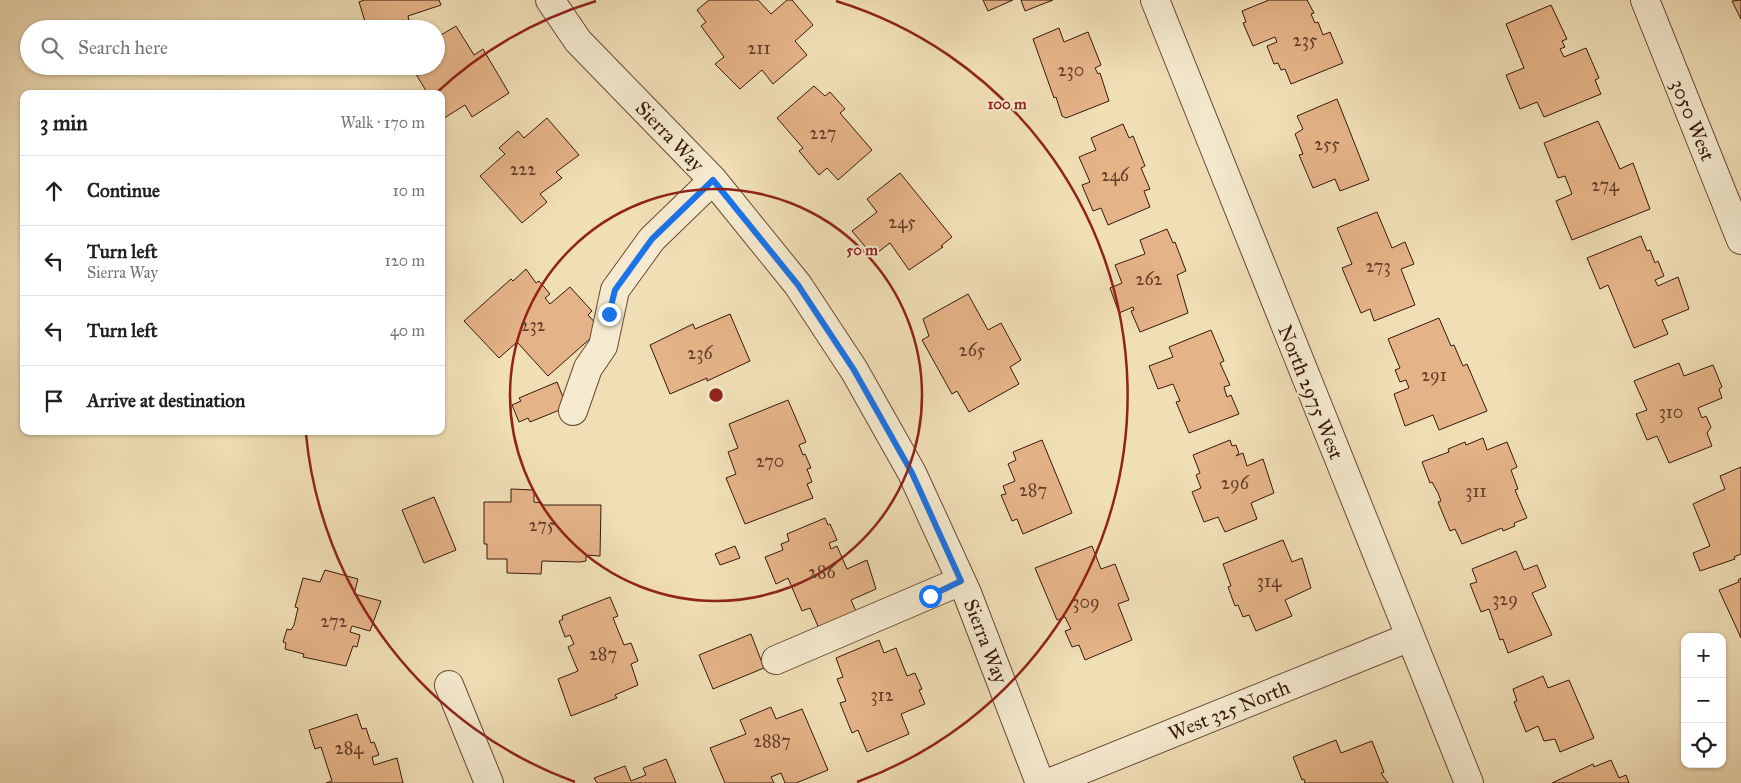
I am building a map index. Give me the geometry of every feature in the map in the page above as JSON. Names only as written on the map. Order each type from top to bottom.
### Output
[{"type":"street","name":"Sierra Way","points":[[550,0],[578,41],[713,180],[798,285],[854,370],[912,473],[961,581],[1040,783]]},
{"type":"street","name":"North 2975 West","points":[[1155,0],[1469,783]]},
{"type":"street","name":"3050 West","points":[[1645,0],[1741,240]]},
{"type":"street","points":[[573,411],[588,368],[603,346],[615,290],[652,239],[713,180]]},
{"type":"street","points":[[776,660],[961,581]]},
{"type":"street","name":"West 325 North","points":[[1049,783],[1410,637]]},
{"type":"street","points":[[449,685],[489,783]]},
{"type":"building","points":[[364,0],[439,0],[441,5],[408,16],[409,20],[365,20],[359,2]]},
{"type":"building","points":[[709,0],[758,0],[771,14],[787,0],[792,0],[813,25],[795,41],[807,55],[773,84],[762,70],[740,89],[715,64],[724,57],[701,26],[706,22],[697,10]]},
{"type":"building","points":[[983,0],[1013,0],[988,11]]},
{"type":"building","points":[[1021,0],[1053,0],[1025,11]]},
{"type":"building","points":[[1269,0],[1307,0],[1314,13],[1311,14],[1315,23],[1318,22],[1323,35],[1330,32],[1343,63],[1291,84],[1285,69],[1281,70],[1278,63],[1274,64],[1267,46],[1277,42],[1275,37],[1253,46],[1243,23],[1246,22],[1242,11]]},
{"type":"building","points":[[1741,0],[1741,19],[1732,1]]},
{"type":"building","points":[[1551,5],[1567,39],[1562,41],[1565,47],[1560,49],[1564,57],[1586,48],[1599,78],[1595,80],[1601,94],[1544,117],[1537,102],[1520,109],[1506,75],[1524,68],[1506,24]]},
{"type":"building","points":[[456,26],[474,55],[483,49],[509,93],[472,117],[465,105],[445,118],[445,90],[426,90],[416,75],[445,75],[445,33]]},
{"type":"building","points":[[1059,28],[1064,42],[1088,32],[1101,65],[1095,68],[1098,74],[1100,73],[1109,101],[1066,118],[1062,116],[1056,97],[1054,98],[1033,39]]},
{"type":"building","points":[[814,86],[825,96],[830,92],[845,109],[840,113],[872,150],[838,180],[827,168],[819,175],[799,151],[803,148],[777,118]]},
{"type":"building","points":[[1337,99],[1369,180],[1340,191],[1335,179],[1313,188],[1299,155],[1303,154],[1295,134],[1303,129],[1297,116]]},
{"type":"building","points":[[547,118],[579,155],[556,172],[562,178],[540,194],[547,202],[522,223],[480,176],[505,154],[499,148],[518,131],[524,138]]},
{"type":"building","points":[[1598,121],[1620,169],[1633,163],[1650,209],[1572,240],[1556,201],[1572,194],[1565,176],[1558,178],[1544,143]]},
{"type":"building","points":[[1123,124],[1129,138],[1133,136],[1145,166],[1141,168],[1150,189],[1144,191],[1150,207],[1108,225],[1101,208],[1093,211],[1082,185],[1090,182],[1079,157],[1096,150],[1091,138]]},
{"type":"building","points":[[900,173],[952,237],[941,246],[943,247],[909,270],[890,243],[873,256],[852,231],[877,212],[867,199]]},
{"type":"building","points":[[1377,212],[1392,248],[1405,242],[1414,264],[1401,269],[1415,305],[1374,321],[1370,309],[1361,313],[1342,268],[1352,264],[1337,228]]},
{"type":"building","points":[[1167,229],[1173,243],[1175,242],[1186,271],[1177,275],[1188,313],[1140,332],[1131,311],[1134,310],[1133,307],[1119,313],[1110,288],[1122,283],[1115,265],[1145,254],[1140,240]]},
{"type":"building","points":[[1641,236],[1647,251],[1650,250],[1655,263],[1658,261],[1664,276],[1655,280],[1658,286],[1678,277],[1689,309],[1662,320],[1668,334],[1634,348],[1608,285],[1600,289],[1587,258]]},
{"type":"building","points":[[526,269],[536,283],[539,281],[550,294],[545,298],[550,304],[570,287],[592,311],[588,315],[601,329],[548,376],[517,342],[499,358],[464,321],[511,279],[513,281]]},
{"type":"building","points":[[968,294],[988,330],[1001,323],[1021,360],[1010,367],[1019,384],[969,412],[957,391],[952,394],[922,340],[929,336],[923,319]]},
{"type":"building","points":[[730,314],[750,361],[707,381],[707,378],[670,394],[650,345],[693,324],[695,329]]},
{"type":"building","points":[[1439,318],[1451,346],[1454,345],[1463,366],[1467,364],[1487,411],[1439,430],[1433,415],[1405,426],[1394,394],[1409,388],[1406,380],[1400,382],[1395,370],[1400,368],[1388,339]]},
{"type":"building","points":[[1211,330],[1224,361],[1220,363],[1230,385],[1224,387],[1227,397],[1231,395],[1239,414],[1189,433],[1176,402],[1180,401],[1173,384],[1158,389],[1149,366],[1173,357],[1169,347]]},
{"type":"building","points":[[1679,363],[1684,376],[1713,365],[1722,387],[1719,389],[1722,398],[1698,408],[1702,418],[1706,416],[1711,427],[1707,433],[1712,446],[1669,463],[1657,436],[1647,440],[1636,414],[1647,410],[1634,381]]},
{"type":"building","points":[[557,382],[567,407],[530,422],[528,418],[519,422],[512,405],[521,401],[519,398]]},
{"type":"building","points":[[788,400],[806,442],[799,445],[811,468],[807,469],[812,482],[807,484],[813,498],[745,524],[726,478],[736,474],[728,452],[738,448],[729,424]]},
{"type":"building","points":[[1483,438],[1487,450],[1507,442],[1517,467],[1511,470],[1518,489],[1515,490],[1527,518],[1514,523],[1515,526],[1503,531],[1502,528],[1462,544],[1455,529],[1450,531],[1438,502],[1441,501],[1438,493],[1432,482],[1430,483],[1422,462],[1449,452],[1448,449],[1465,442],[1466,445]]},
{"type":"building","points":[[1042,440],[1072,513],[1023,534],[1017,519],[1012,521],[1001,495],[1006,494],[1003,486],[1015,481],[1008,464],[1016,460],[1013,452]]},
{"type":"building","points":[[1230,440],[1232,446],[1236,445],[1239,453],[1236,456],[1243,453],[1247,466],[1263,459],[1274,493],[1251,503],[1257,519],[1225,532],[1218,517],[1204,522],[1192,492],[1201,488],[1196,475],[1200,473],[1193,455]]},
{"type":"building","points":[[1741,467],[1741,554],[1734,557],[1735,559],[1700,571],[1693,553],[1710,546],[1693,504],[1725,489],[1720,476]]},
{"type":"building","points":[[511,489],[534,490],[534,502],[542,503],[542,505],[601,505],[600,556],[586,555],[586,561],[580,562],[542,561],[541,574],[507,573],[507,559],[487,559],[487,544],[484,544],[484,502],[511,502]]},
{"type":"building","points":[[434,497],[456,550],[424,563],[402,510]]},
{"type":"building","points":[[825,518],[828,525],[830,524],[837,540],[829,543],[831,549],[837,546],[847,569],[867,560],[876,589],[851,600],[859,618],[821,633],[810,608],[802,611],[788,578],[776,584],[765,557],[783,550],[781,544],[789,541],[787,534]]},
{"type":"building","points":[[1283,540],[1292,562],[1302,558],[1311,588],[1285,600],[1292,616],[1256,631],[1249,615],[1243,617],[1238,605],[1235,606],[1228,587],[1231,586],[1223,564]]},
{"type":"building","points":[[735,546],[740,558],[720,565],[715,554]]},
{"type":"building","points":[[1092,546],[1101,569],[1115,564],[1129,600],[1118,604],[1132,640],[1085,660],[1079,645],[1072,647],[1065,631],[1071,629],[1065,617],[1057,620],[1035,568]]},
{"type":"building","points":[[1516,551],[1524,570],[1537,565],[1546,587],[1532,593],[1552,635],[1508,653],[1503,639],[1500,640],[1489,609],[1481,612],[1470,584],[1477,582],[1472,569]]},
{"type":"building","points":[[325,570],[358,579],[354,594],[381,601],[370,631],[352,626],[350,632],[360,635],[357,647],[353,646],[346,666],[303,657],[304,654],[285,649],[286,643],[283,642],[287,629],[291,630],[294,625],[298,608],[295,607],[303,578],[320,582]]},
{"type":"building","points":[[1741,578],[1741,638],[1719,590],[1739,582],[1738,580]]},
{"type":"building","points":[[610,597],[618,616],[613,618],[624,645],[631,643],[638,661],[631,664],[638,685],[615,695],[617,698],[571,716],[558,679],[578,671],[568,647],[574,644],[570,635],[565,637],[559,621],[563,619],[562,616]]},
{"type":"building","points":[[751,634],[764,668],[713,689],[699,655]]},
{"type":"building","points":[[879,640],[884,653],[896,648],[907,676],[915,673],[922,689],[919,690],[925,704],[901,714],[909,734],[867,752],[858,730],[852,733],[840,703],[846,701],[837,679],[843,677],[836,658]]},
{"type":"building","points":[[1543,676],[1548,688],[1569,680],[1594,738],[1560,752],[1555,739],[1544,741],[1538,726],[1526,732],[1514,702],[1517,701],[1513,689]]},
{"type":"building","points":[[771,707],[776,719],[802,709],[828,770],[796,783],[785,783],[781,773],[771,777],[774,783],[725,783],[710,748],[746,734],[740,720]]},
{"type":"building","points":[[357,714],[362,729],[366,728],[371,743],[374,742],[379,755],[372,757],[374,765],[397,758],[403,783],[326,783],[332,781],[321,747],[315,749],[309,730]]},
{"type":"building","points":[[1336,740],[1341,753],[1372,741],[1384,772],[1381,773],[1388,783],[1305,783],[1293,757]]},
{"type":"building","points":[[666,759],[676,783],[597,783],[594,778],[625,766],[631,781],[646,775],[643,768]]},
{"type":"building","points":[[1611,760],[1619,778],[1626,775],[1629,783],[1552,783],[1593,764],[1594,767]]},
{"type":"route","points":[[609,314],[615,290],[652,239],[713,180],[798,285],[854,370],[912,473],[961,581],[930,596]]}]
